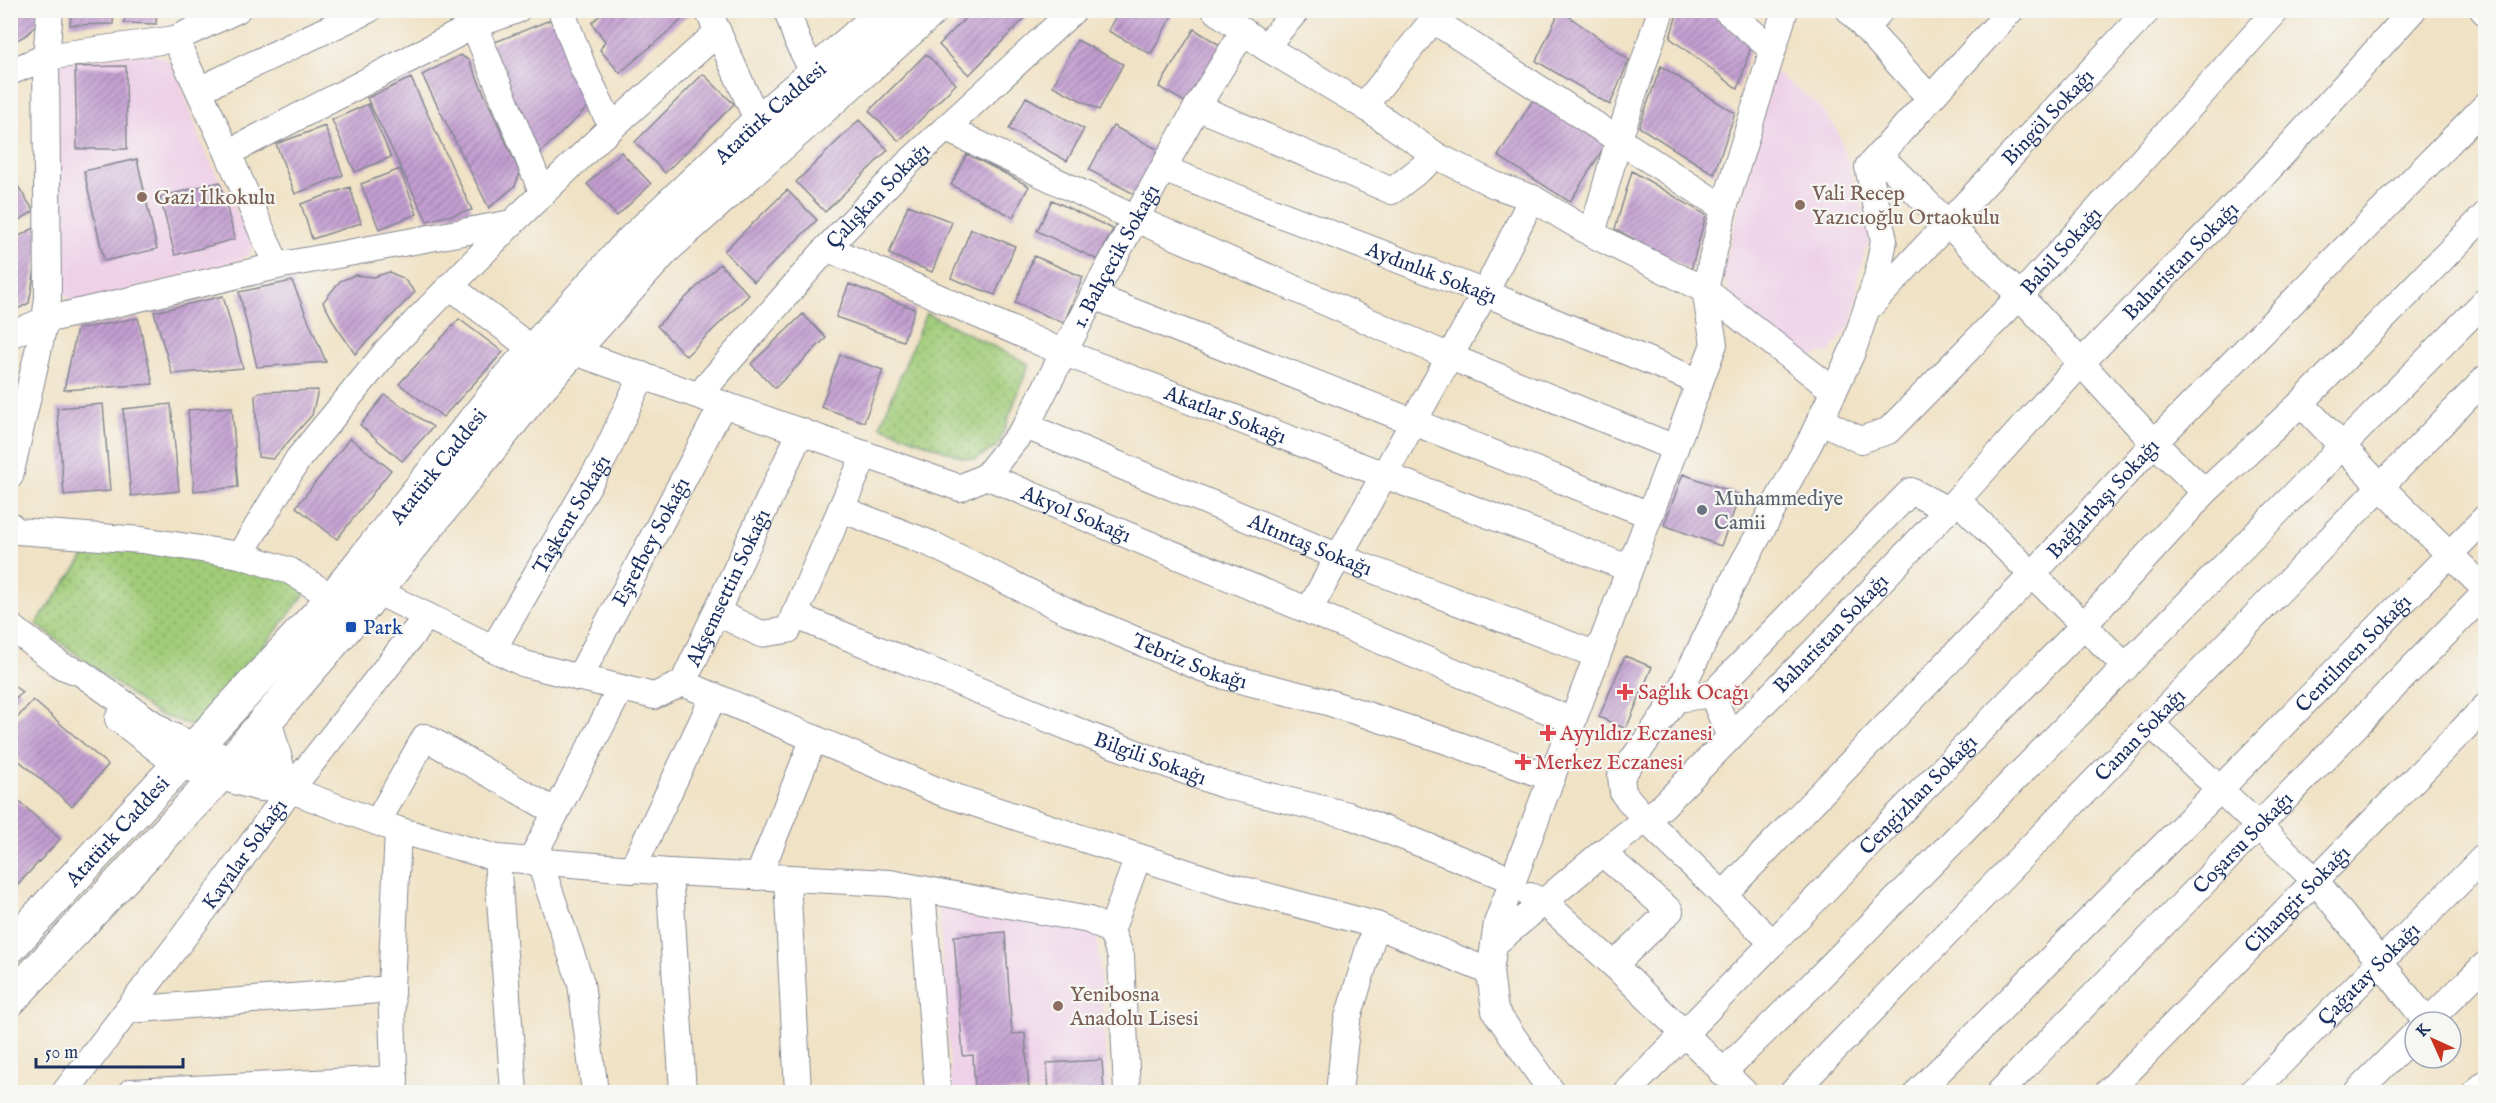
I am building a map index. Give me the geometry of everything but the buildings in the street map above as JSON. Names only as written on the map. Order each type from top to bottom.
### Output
[{"type":"main road","name":"Atatürk Caddesi","points":[[10,946],[333,598],[510,376],[628,245],[758,122],[887,10]]},
{"type":"main road","points":[[10,1000],[224,769],[376,591],[536,391],[665,248],[932,10]]},
{"type":"main road","points":[[265,721],[284,787]]},
{"type":"street","points":[[10,476],[45,320],[49,257],[46,57],[50,10]]},
{"type":"street","points":[[10,72],[46,57],[175,39],[237,10]]},
{"type":"street","points":[[199,90],[368,10]]},
{"type":"street","points":[[228,153],[471,18],[517,10]]},
{"type":"street","points":[[561,10],[584,70],[612,128]]},
{"type":"street","points":[[787,10],[798,43],[814,73]]},
{"type":"street","name":"Çalışkan Sokağı","points":[[711,400],[827,249],[907,164],[1074,10]]},
{"type":"street","points":[[1215,10],[1265,47],[1364,106],[1437,156],[1495,185],[1532,198],[1592,234],[1705,290],[1833,391]]},
{"type":"street","points":[[1265,47],[1297,10]]},
{"type":"street","points":[[1592,234],[1619,139],[1661,10]]},
{"type":"street","points":[[1726,10],[1773,50]]},
{"type":"street","points":[[1552,1092],[1495,1011],[1490,972],[1497,923],[1628,568],[1714,344],[1705,290],[1724,208],[1785,10]]},
{"type":"street","points":[[1773,943],[1646,820],[1623,793],[1622,776],[1676,699],[1736,576],[1820,420],[1853,351],[1877,277],[1884,240],[1868,167],[2011,10]]},
{"type":"street","name":"Bingöl Sokağı","points":[[1866,310],[1949,225],[2148,10]]},
{"type":"street","name":"Babil Sokağı","points":[[1820,420],[1860,440],[1888,431],[2020,296],[2277,10]]},
{"type":"street","name":"Baharistan Sokağı","points":[[1494,945],[1602,853],[1663,806],[1730,738],[1952,505],[2081,363],[2258,181],[2413,10]]},
{"type":"street","points":[[1364,106],[1437,15],[1724,208]]},
{"type":"street","points":[[1865,16],[1930,98]]},
{"type":"street","points":[[471,18],[543,194]]},
{"type":"street","points":[[240,555],[298,459],[386,352],[512,223],[612,128],[713,21],[758,122]]},
{"type":"street","name":"1. Bahçecik Sokağı","points":[[987,476],[1026,426],[1062,352],[1197,107],[1243,32]]},
{"type":"street","points":[[175,39],[277,266]]},
{"type":"street","name":"Bağlarbaşı Sokağı","points":[[1723,895],[2033,574],[2154,443],[2486,105]]},
{"type":"street","points":[[1197,107],[1392,191],[1437,156]]},
{"type":"street","points":[[947,129],[1136,219],[1450,357],[1675,448]]},
{"type":"street","points":[[1879,155],[2020,296],[2154,443],[2205,492]]},
{"type":"street","name":"Aydınlık Sokağı","points":[[1163,169],[1485,293],[1700,382]]},
{"type":"street","points":[[1309,610],[1485,293],[1532,198]]},
{"type":"street","name":"Cengizhan Sokağı","points":[[1627,1092],[2083,626],[2205,492],[2301,403],[2486,214]]},
{"type":"street","points":[[10,335],[45,320],[277,266],[512,223]]},
{"type":"street","name":"Akatlar Sokağı","points":[[827,249],[1062,352],[1628,568]]},
{"type":"street","points":[[450,286],[533,350]]},
{"type":"street","points":[[1093,296],[1650,515]]},
{"type":"street","points":[[1722,1073],[1808,990],[2486,300]]},
{"type":"street","points":[[572,351],[960,488],[987,476]]},
{"type":"street","name":"Taşkent Sokağı","points":[[493,649],[604,458],[642,375]]},
{"type":"street","name":"Canan Sokağı","points":[[1793,1092],[2486,378]]},
{"type":"street","name":"Eşrefbey Sokağı","points":[[579,678],[711,400]]},
{"type":"street","points":[[2301,403],[2380,486],[2486,591]]},
{"type":"street","name":"Altıntaş Sokağı","points":[[1026,426],[1339,557],[1597,655]]},
{"type":"street","name":"Akşemsettin Sokağı","points":[[376,591],[525,664],[654,696],[683,683],[801,431]]},
{"type":"street","points":[[716,612],[761,634],[788,630],[864,454]]},
{"type":"street","name":"Akyol Sokağı","points":[[987,476],[1573,721]]},
{"type":"street","name":"Baharistan Sokağı","points":[[1712,694],[1911,491],[1952,505]]},
{"type":"street","points":[[1952,505],[2033,574],[2126,667]]},
{"type":"street","name":"Tebriz Sokağı","points":[[841,509],[931,544],[1067,611],[1216,674],[1327,702],[1552,778]]},
{"type":"street","name":"Centilmen Sokağı","points":[[1918,1092],[2220,789],[2486,517]]},
{"type":"street","points":[[13,529],[142,540],[240,555],[290,572],[333,598]]},
{"type":"street","name":"Coşarsu Sokağı","points":[[2000,1092],[2486,591]]},
{"type":"street","name":"Bilgili Sokağı","points":[[794,615],[1095,738],[1224,785],[1348,815],[1512,884],[1544,902],[1614,965],[1744,1092]]},
{"type":"street","name":"Kayalar Sokağı","points":[[65,1092],[214,897],[284,787],[427,616]]},
{"type":"street","points":[[10,626],[62,666],[81,673],[166,733],[187,756],[224,769],[260,788],[284,787],[388,825],[497,858],[632,870],[890,883],[1089,920],[1111,931]]},
{"type":"street","points":[[683,683],[943,793],[1222,884],[1376,925],[1490,972]]},
{"type":"street","points":[[595,1092],[581,983],[535,863],[556,812],[621,688]]},
{"type":"street","points":[[1676,699],[1712,694],[1730,738]]},
{"type":"street","points":[[632,870],[714,696]]},
{"type":"street","name":"Cihangir Sokağı","points":[[2108,1092],[2486,706]]},
{"type":"street","points":[[2150,723],[2316,881],[2418,1010]]},
{"type":"street","points":[[131,1092],[395,1086],[388,825],[425,737],[556,812]]},
{"type":"street","points":[[758,876],[814,738]]},
{"type":"street","points":[[1602,853],[1670,911],[1614,965]]},
{"type":"street","name":"Çağatay Sokağı","points":[[2252,1092],[2486,855]]},
{"type":"street","points":[[1127,1092],[1120,956],[1111,931],[1138,857]]},
{"type":"street","points":[[497,858],[514,1092]]},
{"type":"street","points":[[669,872],[683,1092]]},
{"type":"street","points":[[787,878],[798,1092]]},
{"type":"street","points":[[922,889],[938,1092]]},
{"type":"street","points":[[1332,1092],[1347,1021],[1376,925]]},
{"type":"street","points":[[2439,1010],[2486,964]]},
{"type":"street","points":[[128,1010],[391,989]]},
{"type":"street","points":[[2357,1092],[2403,1046]]},
{"type":"street","points":[[2476,1092],[2486,1083]]},
{"type":"shaded area","name":"Gazi İlkokulu","points":[[152,53],[169,61],[176,70],[204,150],[253,243],[250,253],[240,260],[83,303],[71,301],[58,286],[54,62]]},
{"type":"shaded area","name":"Vali Recep Yazıcıoğlu Ortaokulu","points":[[1774,72],[1814,101],[1837,129],[1872,237],[1865,251],[1857,281],[1858,295],[1852,323],[1830,352],[1802,359],[1733,302],[1722,274]]},
{"type":"shaded area","points":[[938,901],[1097,933],[1109,1092],[952,1092]]},
{"type":"green space","points":[[926,313],[1029,364],[998,446],[976,459],[964,458],[880,426]]},
{"type":"green space","points":[[91,547],[259,559],[308,590],[200,728],[157,714],[36,624]]},
{"type":"place","name":"Gazi İlkokulu","points":[[142,197]]},
{"type":"place","name":"Vali Recep Yazıcıoğlu Ortaokulu","points":[[1800,205]]},
{"type":"place","name":"Muhammediye Camii","points":[[1702,510]]},
{"type":"place","name":"Park","points":[[351,627]]},
{"type":"place","name":"Sağlık Ocağı","points":[[1625,692]]},
{"type":"place","name":"Ayyıldız Eczanesi","points":[[1548,733]]},
{"type":"place","name":"Merkez Eczanesi","points":[[1523,762]]},
{"type":"place","name":"Yenibosna Anadolu Lisesi","points":[[1058,1006]]}]
